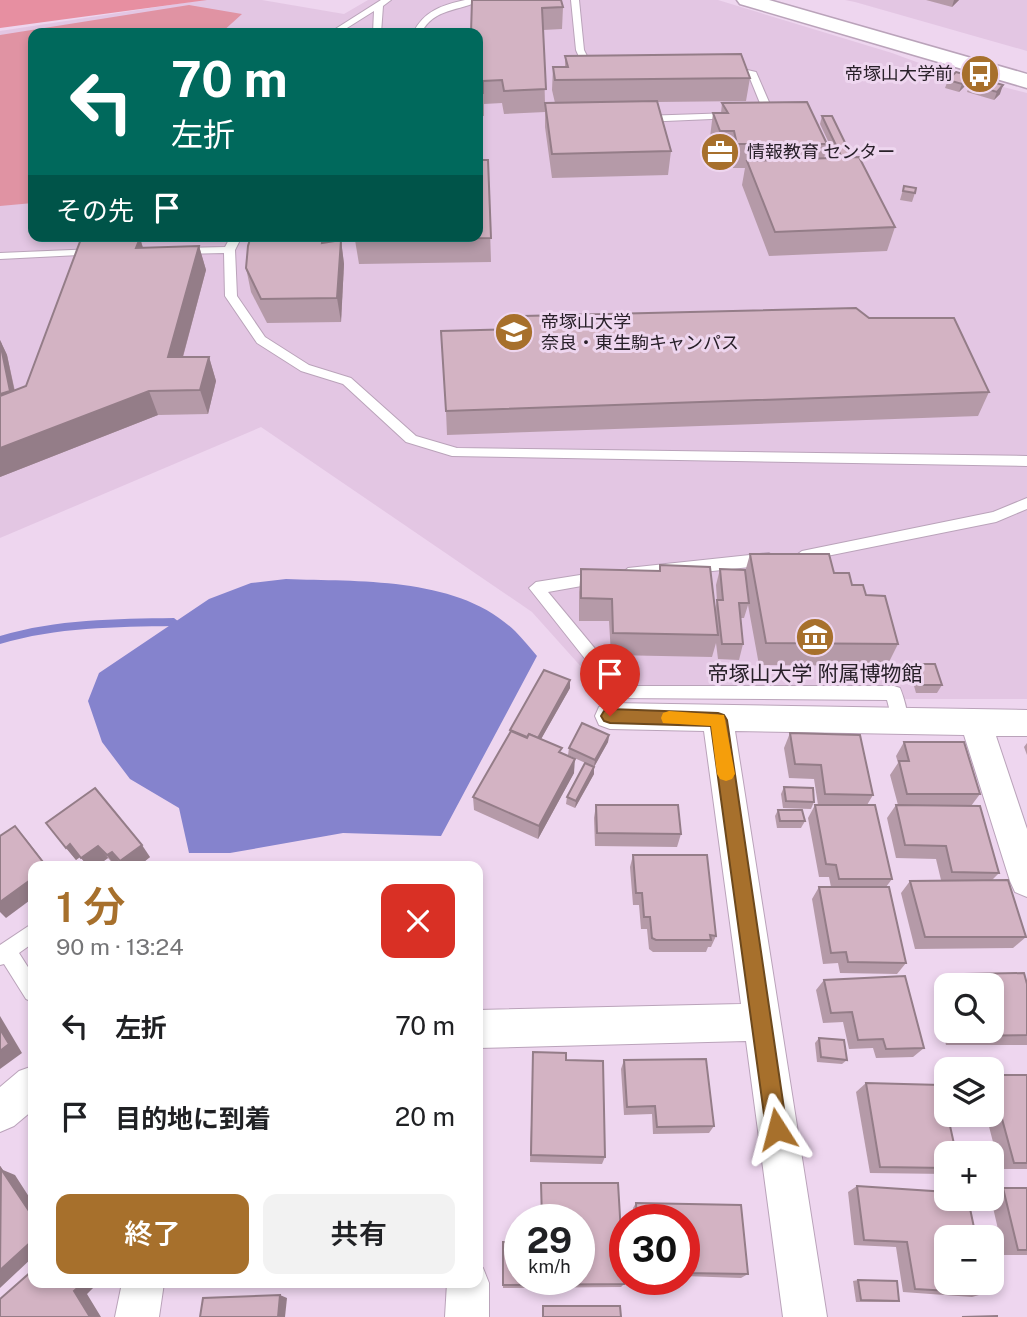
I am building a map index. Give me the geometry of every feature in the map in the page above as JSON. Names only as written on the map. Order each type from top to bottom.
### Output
[{"type":"main road","points":[[747,0],[1027,81]]},
{"type":"street","points":[[610,716],[718,720],[1027,723]]},
{"type":"street","points":[[718,720],[805,1317]]},
{"type":"street","points":[[976,723],[1027,881]]},
{"type":"street","points":[[483,1029],[760,1021]]},
{"type":"street","points":[[0,1112],[28,1089]]},
{"type":"street","points":[[137,1317],[142,1288]]},
{"type":"street","points":[[467,1317],[468,1288]]},
{"type":"lane","points":[[419,28],[421,21],[438,10],[477,0]]},
{"type":"lane","points":[[575,0],[580,50],[586,64],[600,71],[612,71]]},
{"type":"lane","points":[[341,28],[383,2]]},
{"type":"lane","points":[[378,28],[383,2]]},
{"type":"lane","points":[[631,119],[754,115],[767,109],[753,74],[738,69],[725,69]]},
{"type":"lane","points":[[234,242],[229,250],[231,296],[261,340],[305,368],[347,381],[411,439],[457,453],[1027,461]]},
{"type":"lane","points":[[175,251],[229,250]]},
{"type":"lane","points":[[0,256],[107,252]]},
{"type":"lane","points":[[900,722],[894,693],[622,693],[536,588],[674,567],[813,555],[996,517],[1027,503]]},
{"type":"lane","points":[[28,936],[4,954],[28,985]]},
{"type":"shaded area","points":[[0,0],[207,0],[0,28]]},
{"type":"shaded area","name":"帝塚山大学 奈良・東生駒キャンパス","points":[[203,0],[262,0],[344,14],[368,0],[718,0],[892,53],[941,71],[1027,93],[1027,699],[610,699],[532,612],[261,427],[0,538],[0,31]]},
{"type":"shaded area","points":[[845,0],[1027,0],[1027,51],[855,2]]},
{"type":"shaded area","points":[[189,5],[242,14],[227,28],[44,28]]},
{"type":"shaded area","points":[[28,31],[28,203],[0,206],[0,35]]},
{"type":"shaded area","points":[[286,579],[376,582],[437,591],[466,600],[492,613],[515,631],[537,656],[441,836],[343,833],[230,853],[189,853],[179,808],[130,779],[102,742],[88,701],[99,673],[209,599],[251,583]]},
{"type":"building","points":[[472,0],[561,0],[563,7],[542,8],[546,89],[504,91],[502,80],[483,81],[483,28],[471,28]]},
{"type":"building","points":[[741,54],[750,78],[555,80],[553,67],[568,67],[565,56]]},
{"type":"building","points":[[956,72],[970,76],[962,84],[948,80]]},
{"type":"building","points":[[976,77],[1003,85],[997,92],[970,84]]},
{"type":"building","points":[[657,101],[671,151],[552,154],[545,103]]},
{"type":"building","points":[[807,102],[827,144],[737,144],[734,131],[720,131],[713,113],[728,113],[722,103]]},
{"type":"building","points":[[822,116],[832,116],[852,157],[842,158]]},
{"type":"building","points":[[859,157],[895,227],[775,232],[747,161]]},
{"type":"building","points":[[483,160],[488,160],[491,238],[483,238]]},
{"type":"building","points":[[904,186],[916,188],[915,193],[903,191]]},
{"type":"building","points":[[80,242],[138,242],[136,248],[199,246],[168,357],[209,357],[200,390],[149,391],[0,448],[0,396],[26,386]]},
{"type":"building","points":[[249,242],[341,242],[337,298],[261,299],[246,268]]},
{"type":"building","points":[[856,308],[869,318],[954,318],[989,392],[446,411],[441,331],[524,329],[523,316]]},
{"type":"building","points":[[0,342],[10,391],[0,394]]},
{"type":"building","points":[[750,554],[829,554],[834,573],[849,573],[852,585],[863,585],[866,595],[885,596],[898,644],[766,643]]},
{"type":"building","points":[[660,565],[710,567],[718,635],[613,633],[612,599],[581,598],[581,569],[660,571]]},
{"type":"building","points":[[720,569],[745,570],[749,603],[739,603],[743,644],[722,644],[717,600],[723,600]]},
{"type":"building","points":[[914,664],[935,664],[942,685],[921,685]]},
{"type":"building","points":[[544,670],[570,680],[538,738],[529,734],[527,737],[510,730]]},
{"type":"building","points":[[582,723],[609,735],[595,760],[569,748]]},
{"type":"building","points":[[511,731],[527,738],[529,734],[562,748],[559,752],[575,759],[539,826],[473,797]]},
{"type":"building","points":[[790,733],[860,735],[873,795],[825,794],[821,765],[795,764]]},
{"type":"building","points":[[904,742],[964,742],[980,794],[907,794],[899,761],[909,761]]},
{"type":"building","points":[[585,763],[594,767],[576,801],[567,797]]},
{"type":"building","points":[[784,787],[813,788],[814,802],[786,801]]},
{"type":"building","points":[[95,788],[142,845],[120,861],[112,852],[107,855],[98,846],[81,858],[70,844],[66,848],[46,823]]},
{"type":"building","points":[[596,805],[678,805],[681,834],[597,833]]},
{"type":"building","points":[[815,805],[875,805],[892,879],[839,879],[836,865],[826,864]]},
{"type":"building","points":[[896,805],[980,806],[999,873],[952,872],[946,846],[905,845]]},
{"type":"building","points":[[778,810],[802,810],[805,821],[780,821]]},
{"type":"building","points":[[15,826],[42,861],[28,861],[28,882],[0,902],[0,836]]},
{"type":"building","points":[[633,855],[707,855],[716,936],[710,935],[711,940],[652,938],[650,917],[644,917],[642,893],[636,893]]},
{"type":"building","points":[[1008,880],[1026,937],[925,937],[910,881]]},
{"type":"building","points":[[819,887],[889,887],[906,963],[848,962],[846,952],[831,953]]},
{"type":"building","points":[[1004,973],[1024,973],[1027,984],[1027,1035],[1004,1035]]},
{"type":"building","points":[[905,976],[924,1048],[886,1049],[883,1039],[858,1040],[852,1012],[831,1013],[824,980]]},
{"type":"building","points":[[0,1029],[9,1044],[0,1051]]},
{"type":"building","points":[[819,1038],[844,1040],[847,1060],[821,1057]]},
{"type":"building","points":[[533,1052],[566,1053],[566,1060],[603,1061],[605,1157],[531,1155]]},
{"type":"building","points":[[706,1059],[714,1126],[657,1127],[655,1106],[627,1107],[624,1060]]},
{"type":"building","points":[[1004,1075],[1027,1075],[1027,1163],[1014,1163],[1004,1126]]},
{"type":"building","points":[[866,1083],[934,1085],[934,1127],[950,1127],[953,1141],[934,1141],[934,1168],[880,1167]]},
{"type":"building","points":[[1,1169],[28,1210],[28,1245],[0,1270]]},
{"type":"building","points":[[541,1183],[618,1183],[619,1204],[609,1204],[609,1284],[595,1284],[595,1204],[542,1204]]},
{"type":"building","points":[[857,1186],[934,1191],[934,1211],[971,1211],[973,1225],[934,1225],[934,1290],[915,1289],[907,1242],[864,1240]]},
{"type":"building","points":[[1004,1188],[1027,1188],[1027,1250],[1018,1250]]},
{"type":"building","points":[[700,1204],[741,1205],[748,1274],[700,1273]]},
{"type":"building","points":[[504,1242],[504,1285],[503,1285]]},
{"type":"building","points":[[28,1274],[28,1288],[77,1288],[74,1291],[90,1317],[0,1317],[0,1299]]},
{"type":"building","points":[[858,1280],[897,1281],[899,1301],[861,1300]]},
{"type":"building","points":[[280,1295],[278,1317],[200,1317],[203,1298]]},
{"type":"building","points":[[543,1306],[620,1306],[621,1317],[543,1317]]},
{"type":"waterway","points":[[0,640],[65,626],[174,622]]},
{"type":"slow traffic","points":[[669,718],[718,720],[726,774]]},
{"type":"place","name":"帝塚山大学前","points":[[980,74]]},
{"type":"place","name":"情報教育 センター","points":[[720,152]]},
{"type":"place","name":"帝塚山大学 奈良・東生駒キャンパス","points":[[514,332]]},
{"type":"place","name":"帝塚山大学 附属博物館","points":[[815,637]]},
{"type":"route","points":[[610,716],[718,720],[777,1129]]}]
